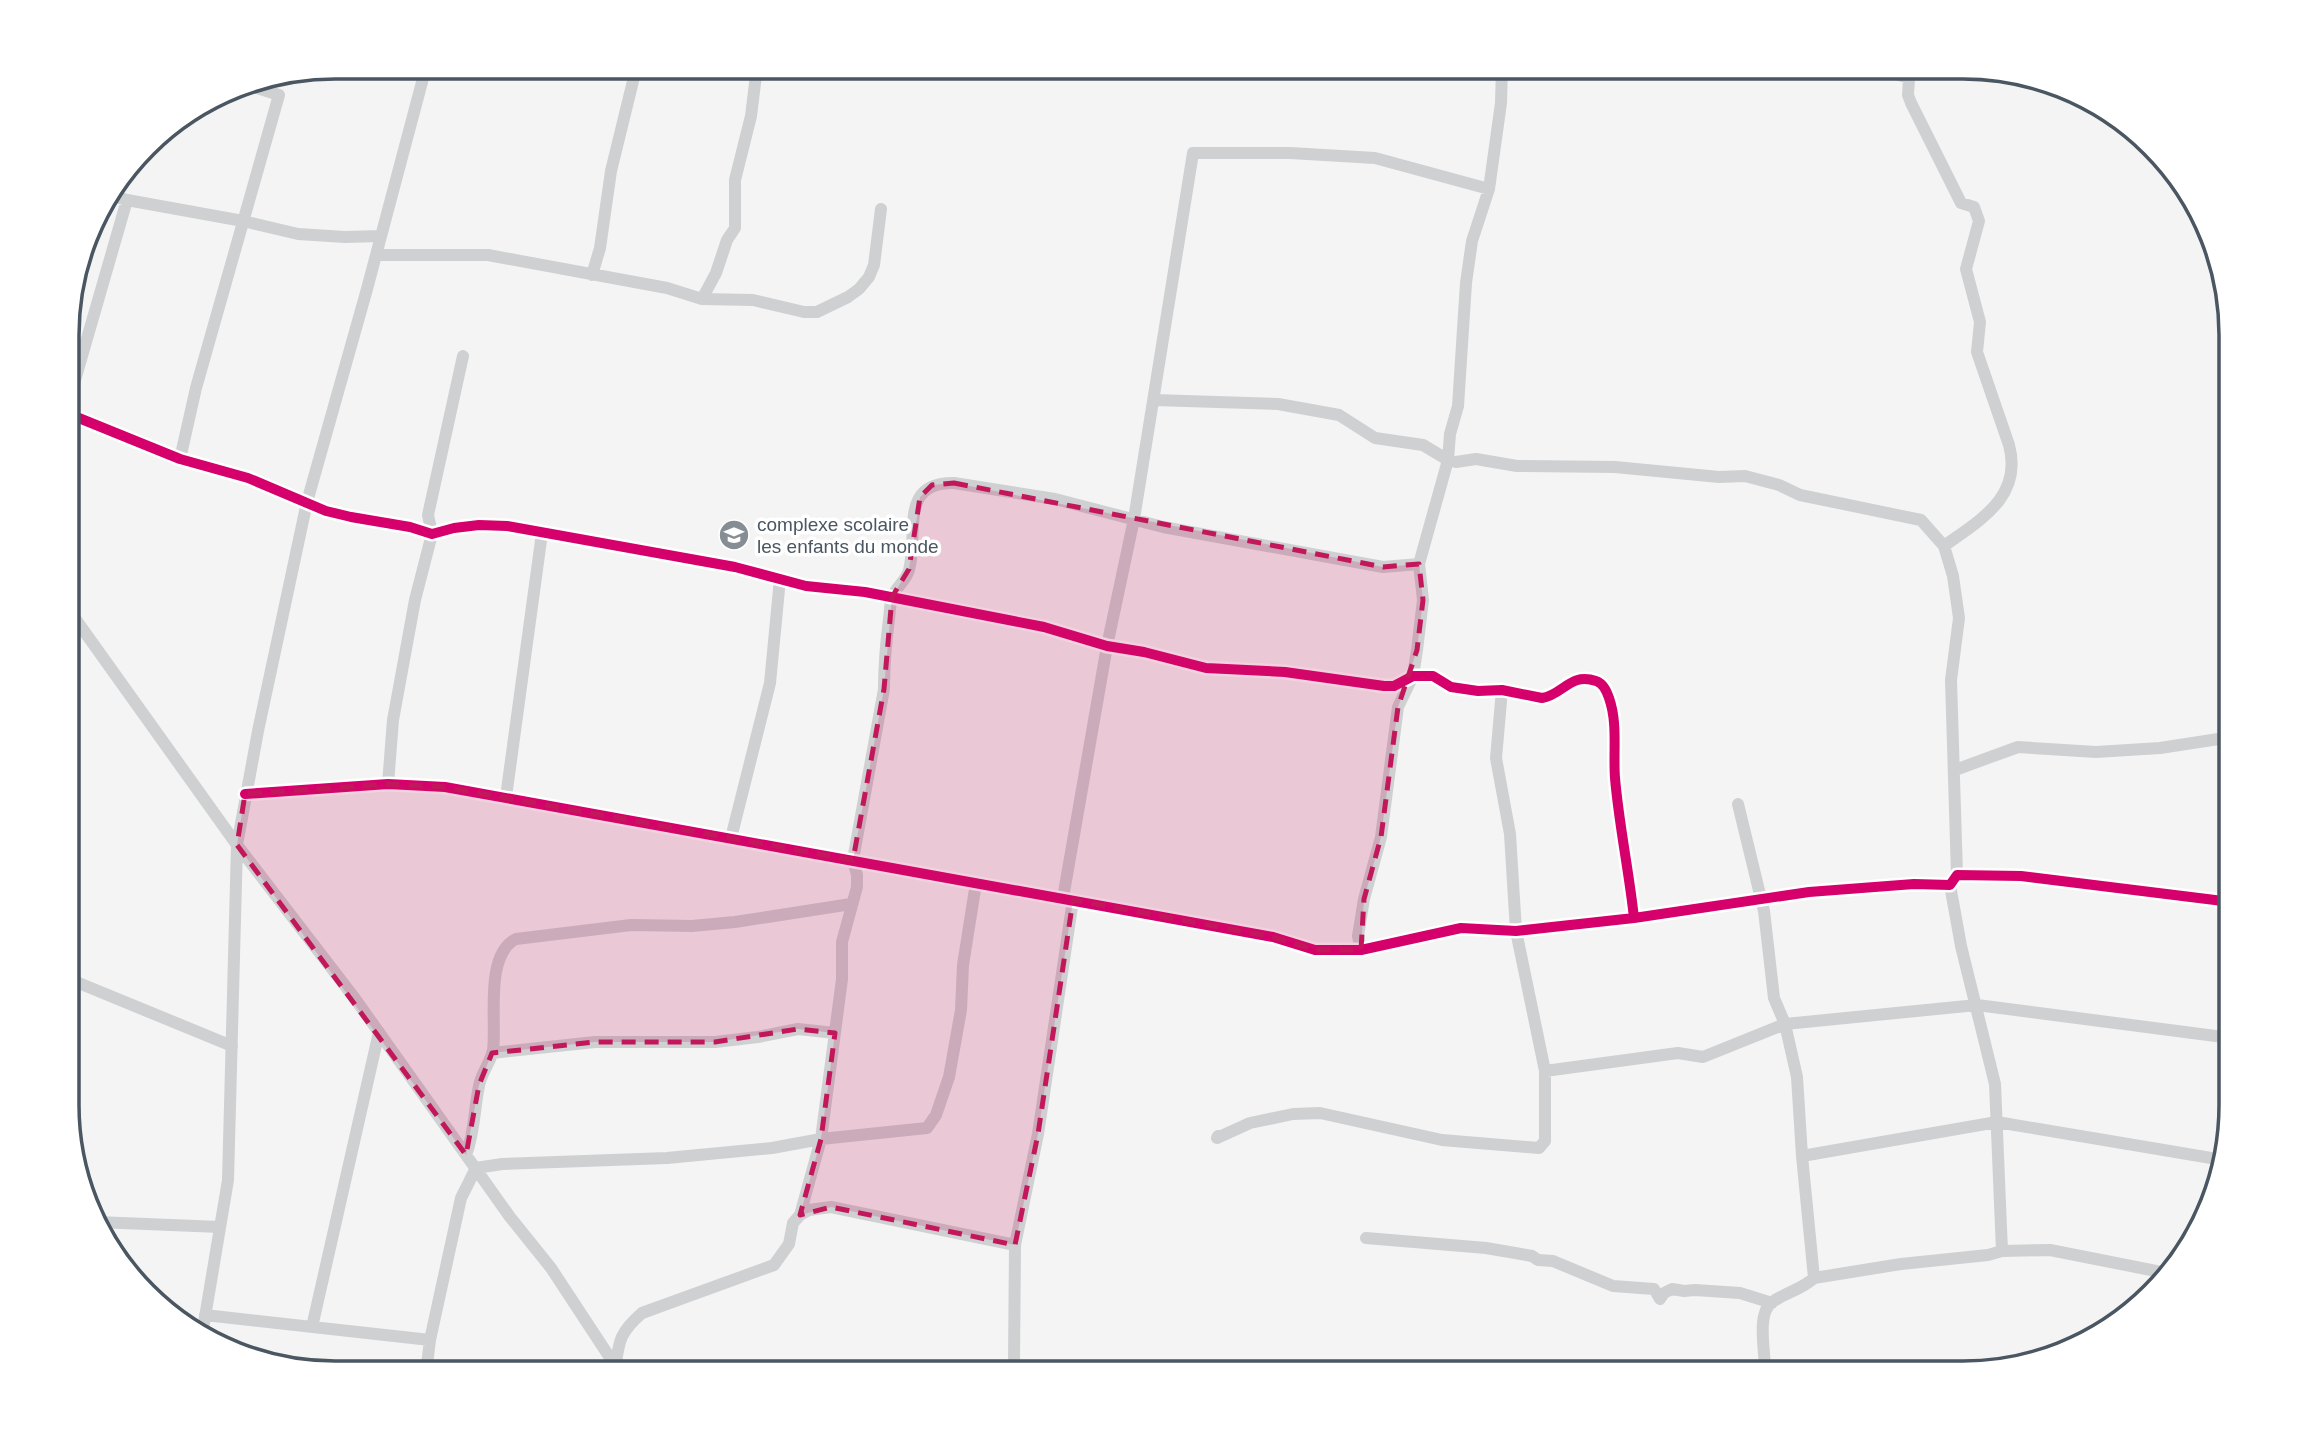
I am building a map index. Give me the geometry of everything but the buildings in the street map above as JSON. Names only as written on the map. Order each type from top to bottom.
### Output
[{"type":"street","points":[[204,1325],[229,1180],[237,845],[245,794],[307,502],[423,79]]},
{"type":"street","points":[[592,275],[600,248],[611,171],[634,79]]},
{"type":"street","points":[[702,299],[716,273],[727,240],[735,228],[735,180],[751,116],[755,79]]},
{"type":"street","points":[[1361,950],[1358,936],[1364,899],[1381,837],[1398,707],[1413,676],[1423,600],[1419,564],[1448,460],[1450,434],[1458,406],[1466,283],[1472,241],[1489,189],[1502,79]]},
{"type":"street","points":[[1909,79],[1910,103],[1954,192],[1961,203],[1974,206],[1979,221],[1966,269],[1980,322],[1977,352],[2012,457],[2012,471],[2005,493],[1989,515],[1944,546]]},
{"type":"street","points":[[180,459],[197,388],[279,95],[260,90]]},
{"type":"street","points":[[1014,1361],[1015,1245],[1038,1134],[1068,899],[1107,646],[1134,519],[1193,153],[1290,153],[1375,158],[1489,189]]},
{"type":"street","points":[[119,198],[243,220],[298,234],[381,236]]},
{"type":"street","points":[[79,366],[127,200]]},
{"type":"street","points":[[376,254],[488,255],[667,288],[702,299],[753,300],[804,312],[817,312],[848,297],[869,277],[874,265],[881,209]]},
{"type":"street","points":[[388,784],[393,720],[415,600],[432,534],[428,515],[463,356]]},
{"type":"street","points":[[1154,400],[1278,404],[1339,415],[1376,438],[1423,445],[1456,462],[1476,459],[1517,466],[1615,467],[1719,477],[1745,476],[1779,485],[1800,495],[1921,520],[1944,546],[1954,576],[1959,618],[1951,680],[1955,770],[1953,880],[1961,946],[1995,1084],[2002,1251]]},
{"type":"street","points":[[79,418],[180,459],[248,478],[326,511],[410,527],[432,534],[479,525],[507,526],[692,558],[806,586],[892,597],[1044,627],[1107,646],[1144,652],[1206,668],[1284,672],[1384,686],[1394,686],[1413,676],[1433,676],[1451,687],[1478,691],[1502,690],[1542,698],[1572,681],[1597,681],[1606,690],[1613,719],[1615,781],[1634,918]]},
{"type":"street","points":[[800,1215],[821,1139],[842,978],[842,942],[850,904],[857,887],[853,860],[884,689],[892,597],[909,569],[916,506],[925,489],[932,485],[954,482],[1055,499],[1221,538],[1383,567],[1419,564]]},
{"type":"street","points":[[506,797],[542,533]]},
{"type":"street","points":[[731,838],[769,683],[780,579]]},
{"type":"street","points":[[79,626],[237,845],[379,1032],[510,1217],[551,1268],[610,1361]]},
{"type":"street","points":[[1218,1136],[1217,1138],[1262,1120],[1293,1114],[1320,1114],[1442,1140],[1539,1148],[1545,1141],[1545,1071],[1516,931],[1510,834],[1496,758],[1502,690]]},
{"type":"street","points":[[1955,770],[2018,747],[2096,752],[2160,748],[2219,739]]},
{"type":"street","points":[[245,794],[388,784],[444,787],[1273,937],[1315,950],[1361,950],[1461,928],[1516,931],[1634,918],[1809,892],[1953,880],[2033,877],[2219,900]]},
{"type":"street","points":[[1738,804],[1761,901],[1774,998],[1785,1024],[1797,1077],[1814,1278]]},
{"type":"street","points":[[476,1168],[502,1164],[667,1158],[922,1129],[932,1123],[949,1077],[961,1010],[963,965],[976,883]]},
{"type":"street","points":[[466,1154],[472,1138],[479,1085],[492,1053],[492,1000],[496,977],[505,947],[516,939],[631,925],[692,926],[735,922],[850,904]]},
{"type":"street","points":[[79,983],[232,1046]]},
{"type":"street","points":[[1545,1071],[1678,1053],[1703,1056],[1785,1024],[1977,1005],[2219,1036]]},
{"type":"street","points":[[492,1053],[595,1042],[715,1042],[798,1029],[835,1033]]},
{"type":"street","points":[[312,1327],[379,1032]]},
{"type":"street","points":[[1802,1156],[1997,1122],[2213,1158]]},
{"type":"street","points":[[427,1361],[461,1198],[476,1168]]},
{"type":"street","points":[[617,1361],[620,1337],[627,1325],[642,1313],[774,1265],[789,1244],[793,1223],[809,1210],[831,1207],[1015,1245]]},
{"type":"street","points":[[107,1222],[220,1227]]},
{"type":"street","points":[[1366,1238],[1486,1248],[1532,1256],[1538,1260],[1553,1261],[1613,1286],[1654,1289],[1660,1299],[1672,1289],[1740,1293],[1772,1303]]},
{"type":"street","points":[[1765,1361],[1764,1314],[1772,1303],[1805,1287],[1814,1278],[2002,1251],[2050,1251],[2158,1271]]},
{"type":"street","points":[[205,1315],[430,1340]]},
{"type":"highlighted area","points":[[954,483],[1383,567],[1419,564],[1423,600],[1417,650],[1398,707],[1381,837],[1364,899],[1361,950],[1315,950],[1273,937],[1073,900],[1038,1134],[1015,1245],[831,1207],[800,1215],[821,1139],[835,1033],[798,1029],[715,1042],[595,1042],[492,1053],[479,1085],[466,1155],[237,845],[245,794],[388,784],[445,787],[853,860],[884,689],[892,597],[909,569],[920,497],[932,485]]},
{"type":"cycle path","points":[[79,418],[180,459],[248,478],[326,511],[410,527],[432,534],[479,525],[507,526],[735,567],[806,586],[865,592],[1044,627],[1107,646],[1144,652],[1206,668],[1285,672],[1384,686],[1394,686],[1413,676],[1433,676],[1451,687],[1478,691],[1502,690],[1542,698],[1580,679],[1596,681],[1603,686],[1612,708],[1617,796],[1634,918]]},
{"type":"cycle path","points":[[245,794],[388,784],[445,787],[1273,937],[1315,950],[1361,950],[1461,928],[1516,931],[1634,918],[1809,892],[1914,884],[1950,885],[1957,875],[2021,876],[2219,901]]},
{"type":"place","name":"complexe scolaire les enfants du monde","points":[[734,535]]}]
